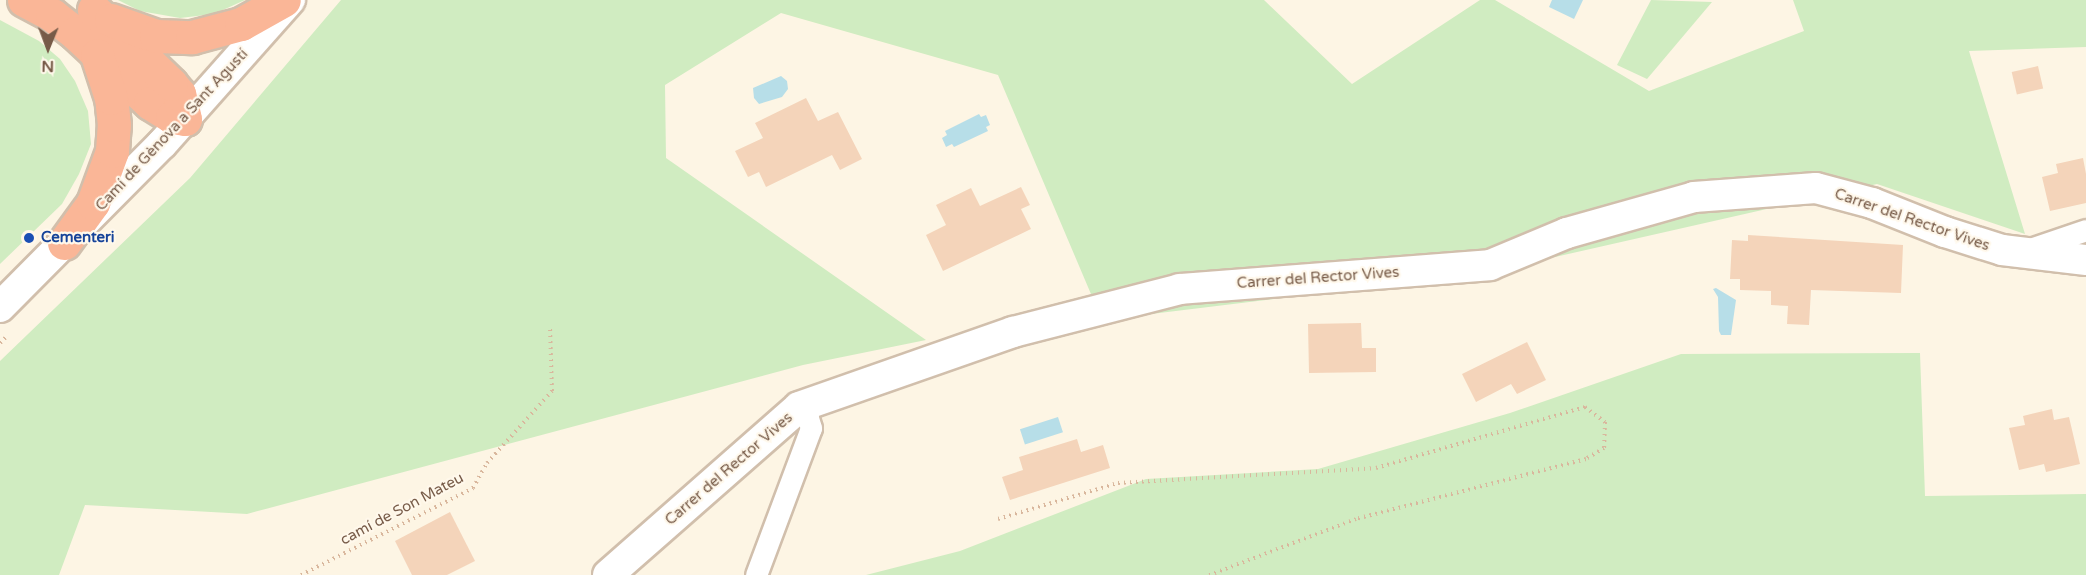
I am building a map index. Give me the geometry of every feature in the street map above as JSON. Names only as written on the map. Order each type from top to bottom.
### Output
[{"type":"highway","points":[[24,0],[52,15],[160,111],[172,117],[184,119],[179,94],[171,84],[88,5]]},
{"type":"highway","points":[[88,5],[140,32],[156,36],[192,37],[241,24],[284,0]]},
{"type":"highway","points":[[64,243],[93,203],[112,151],[114,125],[111,98],[96,54]]},
{"type":"street","name":"Camí de Gènova a Sant Agustí","points":[[0,307],[184,119],[290,0]]},
{"type":"street","name":"Carrer del Rector Vives","points":[[608,575],[799,407],[1013,332],[1180,289],[1490,265],[1567,233],[1694,197],[1816,188],[1872,203],[1992,247],[2086,260]]},
{"type":"street","points":[[2021,252],[2086,230]]},
{"type":"street","points":[[756,575],[811,428],[808,418],[799,407]]},
{"type":"path","name":"camí de Son Mateu","points":[[301,575],[473,488],[487,464],[552,391],[550,326]]},
{"type":"path","points":[[998,519],[1118,483],[1376,468],[1585,407],[1605,422],[1604,448],[1586,459],[1356,519],[1209,575]]},
{"type":"green space","points":[[118,0],[245,0],[214,14],[180,18],[140,11]]},
{"type":"green space","points":[[341,0],[1264,0],[1352,84],[1480,0],[1495,0],[1649,91],[1804,31],[1793,0],[2086,0],[2086,47],[1969,51],[2025,234],[1877,184],[1480,274],[1102,320],[998,75],[781,13],[665,85],[666,158],[926,340],[803,365],[247,514],[85,505],[59,575],[0,575],[0,361],[190,178]]},
{"type":"green space","points":[[1651,0],[1712,2],[1647,79],[1617,65]]},
{"type":"green space","points":[[0,20],[39,41],[60,59],[75,81],[88,111],[91,144],[79,174],[62,204],[0,264]]},
{"type":"green space","points":[[1920,353],[1925,496],[2086,494],[2086,575],[866,575],[960,551],[1146,479],[1318,469],[1510,413],[1681,354]]},
{"type":"water","points":[[1552,0],[1583,0],[1574,19],[1549,7]]},
{"type":"water","points":[[781,76],[787,81],[788,89],[782,97],[759,104],[754,98],[753,88]]},
{"type":"water","points":[[979,114],[981,117],[986,115],[990,125],[986,127],[988,131],[954,147],[952,144],[946,147],[942,138],[947,135],[945,131]]},
{"type":"water","points":[[1716,288],[1736,300],[1731,335],[1721,335],[1719,331],[1718,297],[1713,289]]},
{"type":"water","points":[[1058,417],[1063,432],[1025,445],[1020,429]]},
{"type":"building","points":[[2038,66],[2043,88],[2017,94],[2012,72]]},
{"type":"building","points":[[806,98],[818,121],[838,112],[862,159],[840,170],[832,155],[766,187],[759,172],[748,177],[735,151],[763,138],[755,123]]},
{"type":"building","points":[[2083,158],[2086,174],[2086,203],[2050,211],[2042,177],[2058,173],[2056,164]]},
{"type":"building","points":[[1021,187],[1030,205],[1021,209],[1031,229],[943,271],[926,235],[946,225],[936,205],[971,188],[980,206]]},
{"type":"building","points":[[1748,235],[1903,245],[1901,293],[1811,290],[1809,325],[1787,324],[1788,306],[1771,305],[1771,291],[1740,290],[1740,279],[1730,279],[1732,240],[1748,241]]},
{"type":"building","points":[[1361,323],[1362,348],[1376,348],[1376,372],[1309,373],[1308,324]]},
{"type":"building","points":[[1527,342],[1546,380],[1517,394],[1511,384],[1476,402],[1462,374]]},
{"type":"building","points":[[2052,409],[2054,420],[2069,417],[2080,464],[2046,472],[2044,464],[2019,470],[2009,428],[2025,425],[2023,416]]},
{"type":"building","points":[[1077,439],[1081,452],[1103,445],[1110,468],[1010,500],[1002,477],[1023,470],[1019,457]]},
{"type":"building","points":[[450,512],[475,561],[447,575],[412,575],[395,541]]},
{"type":"place","name":"Cementeri","points":[[29,238]]}]
